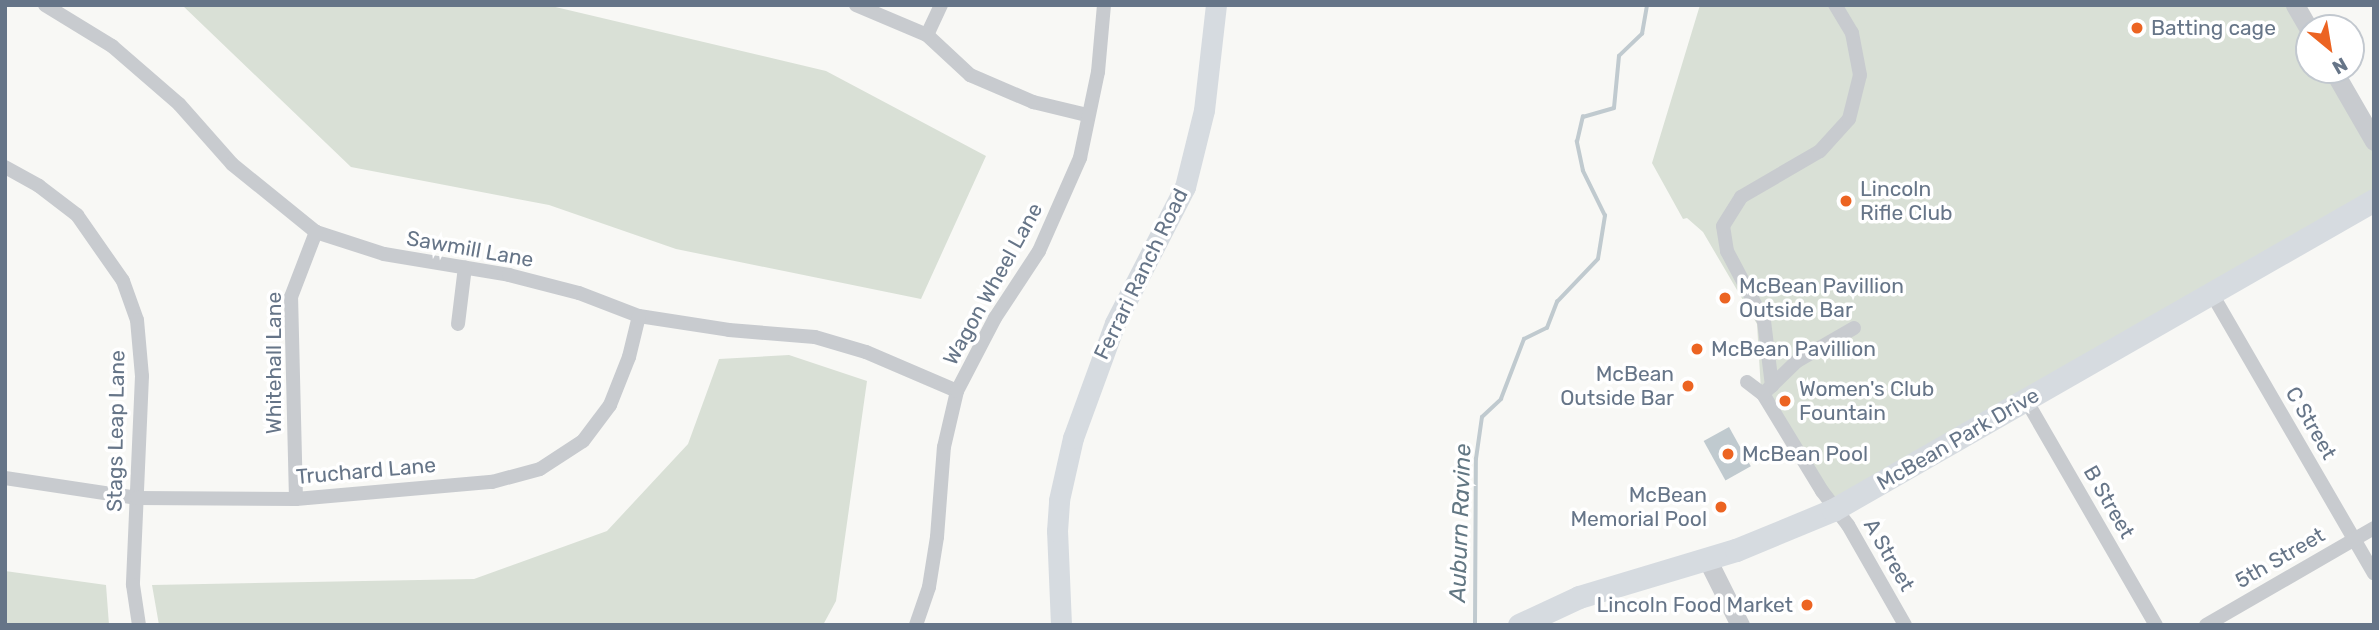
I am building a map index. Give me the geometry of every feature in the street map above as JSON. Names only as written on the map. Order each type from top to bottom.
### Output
[{"type":"main road","name":"Ferrari Ranch Road","points":[[1061,625],[1057,531],[1059,500],[1073,438],[1110,335],[1185,187],[1204,110],[1216,5]]},
{"type":"main road","name":"McBean Park Drive","points":[[1525,621],[1579,597],[1760,541],[1835,509],[2374,200]]},
{"type":"street","name":"Sawmill Lane","points":[[45,5],[112,46],[179,104],[232,164],[316,232],[384,254],[466,267],[579,293],[639,316],[729,330],[816,337],[866,352],[957,390]]},
{"type":"street","points":[[856,5],[927,36],[970,75],[1033,102],[1087,115]]},
{"type":"street","points":[[927,36],[941,5]]},
{"type":"street","name":"Wagon Wheel Lane","points":[[916,625],[929,587],[937,537],[944,447],[957,390],[995,318],[1039,251],[1080,158],[1098,72],[1104,5]]},
{"type":"street","points":[[1767,390],[1764,321],[1727,251],[1723,226],[1741,197],[1820,152],[1850,119],[1860,75],[1852,33],[1835,5]]},
{"type":"street","points":[[2341,84],[2374,141]]},
{"type":"street","name":"Stags Leap Lane","points":[[5,167],[39,186],[77,215],[123,281],[137,320],[142,376],[133,585],[139,625]]},
{"type":"street","name":"Whitehall Lane","points":[[296,499],[290,297],[316,232]]},
{"type":"street","points":[[458,324],[466,267]]},
{"type":"street","name":"C Street","points":[[2212,294],[2374,573]]},
{"type":"street","name":"Truchard Lane","points":[[5,478],[137,498],[296,499],[492,482],[540,469],[583,441],[610,405],[629,357],[639,316]]},
{"type":"street","points":[[1767,390],[1797,362],[1854,328]]},
{"type":"street","points":[[1747,382],[1767,390]]},
{"type":"street","name":"A Street","points":[[1767,390],[1905,625]]},
{"type":"street","name":"B Street","points":[[2026,400],[2156,625]]},
{"type":"street","name":"5th Street","points":[[2206,625],[2374,528]]},
{"type":"street","points":[[1707,559],[1740,625]]},
{"type":"shaded area","points":[[182,5],[547,5],[826,71],[986,156],[921,299],[676,249],[549,205],[351,167]]},
{"type":"shaded area","points":[[1700,5],[2292,5],[2297,14],[2295,84],[2337,84],[2374,148],[2374,191],[1830,503],[1761,391],[1757,324],[1703,232],[1687,218],[1683,219],[1652,163]]},
{"type":"shaded area","points":[[789,355],[867,381],[836,601],[823,625],[159,625],[152,585],[474,579],[607,531],[688,444],[719,359]]},
{"type":"shaded area","name":"McBean Pool","points":[[1729,427],[1751,466],[1725,480],[1704,441]]},
{"type":"shaded area","points":[[5,571],[106,585],[109,625],[5,625]]},
{"type":"waterway","name":"Auburn Ravine","points":[[1475,625],[1476,459],[1482,417],[1501,399],[1524,339],[1547,328],[1557,302],[1598,259],[1605,216],[1583,171],[1577,142],[1583,117],[1614,108],[1619,56],[1642,34],[1647,5]]},
{"type":"place","name":"Batting cage","points":[[2137,28]]},
{"type":"place","name":"Lincoln Rifle Club","points":[[1846,201]]},
{"type":"place","name":"McBean Pavillion Outside Bar","points":[[1725,298]]},
{"type":"place","name":"McBean Pavillion","points":[[1697,349]]},
{"type":"place","name":"McBean Outside Bar","points":[[1688,386]]},
{"type":"place","name":"Women's Club Fountain","points":[[1785,401]]},
{"type":"place","name":"McBean Pool","points":[[1728,454]]},
{"type":"place","name":"McBean Memorial Pool","points":[[1721,507]]},
{"type":"place","name":"Lincoln Food Market","points":[[1807,605]]}]
